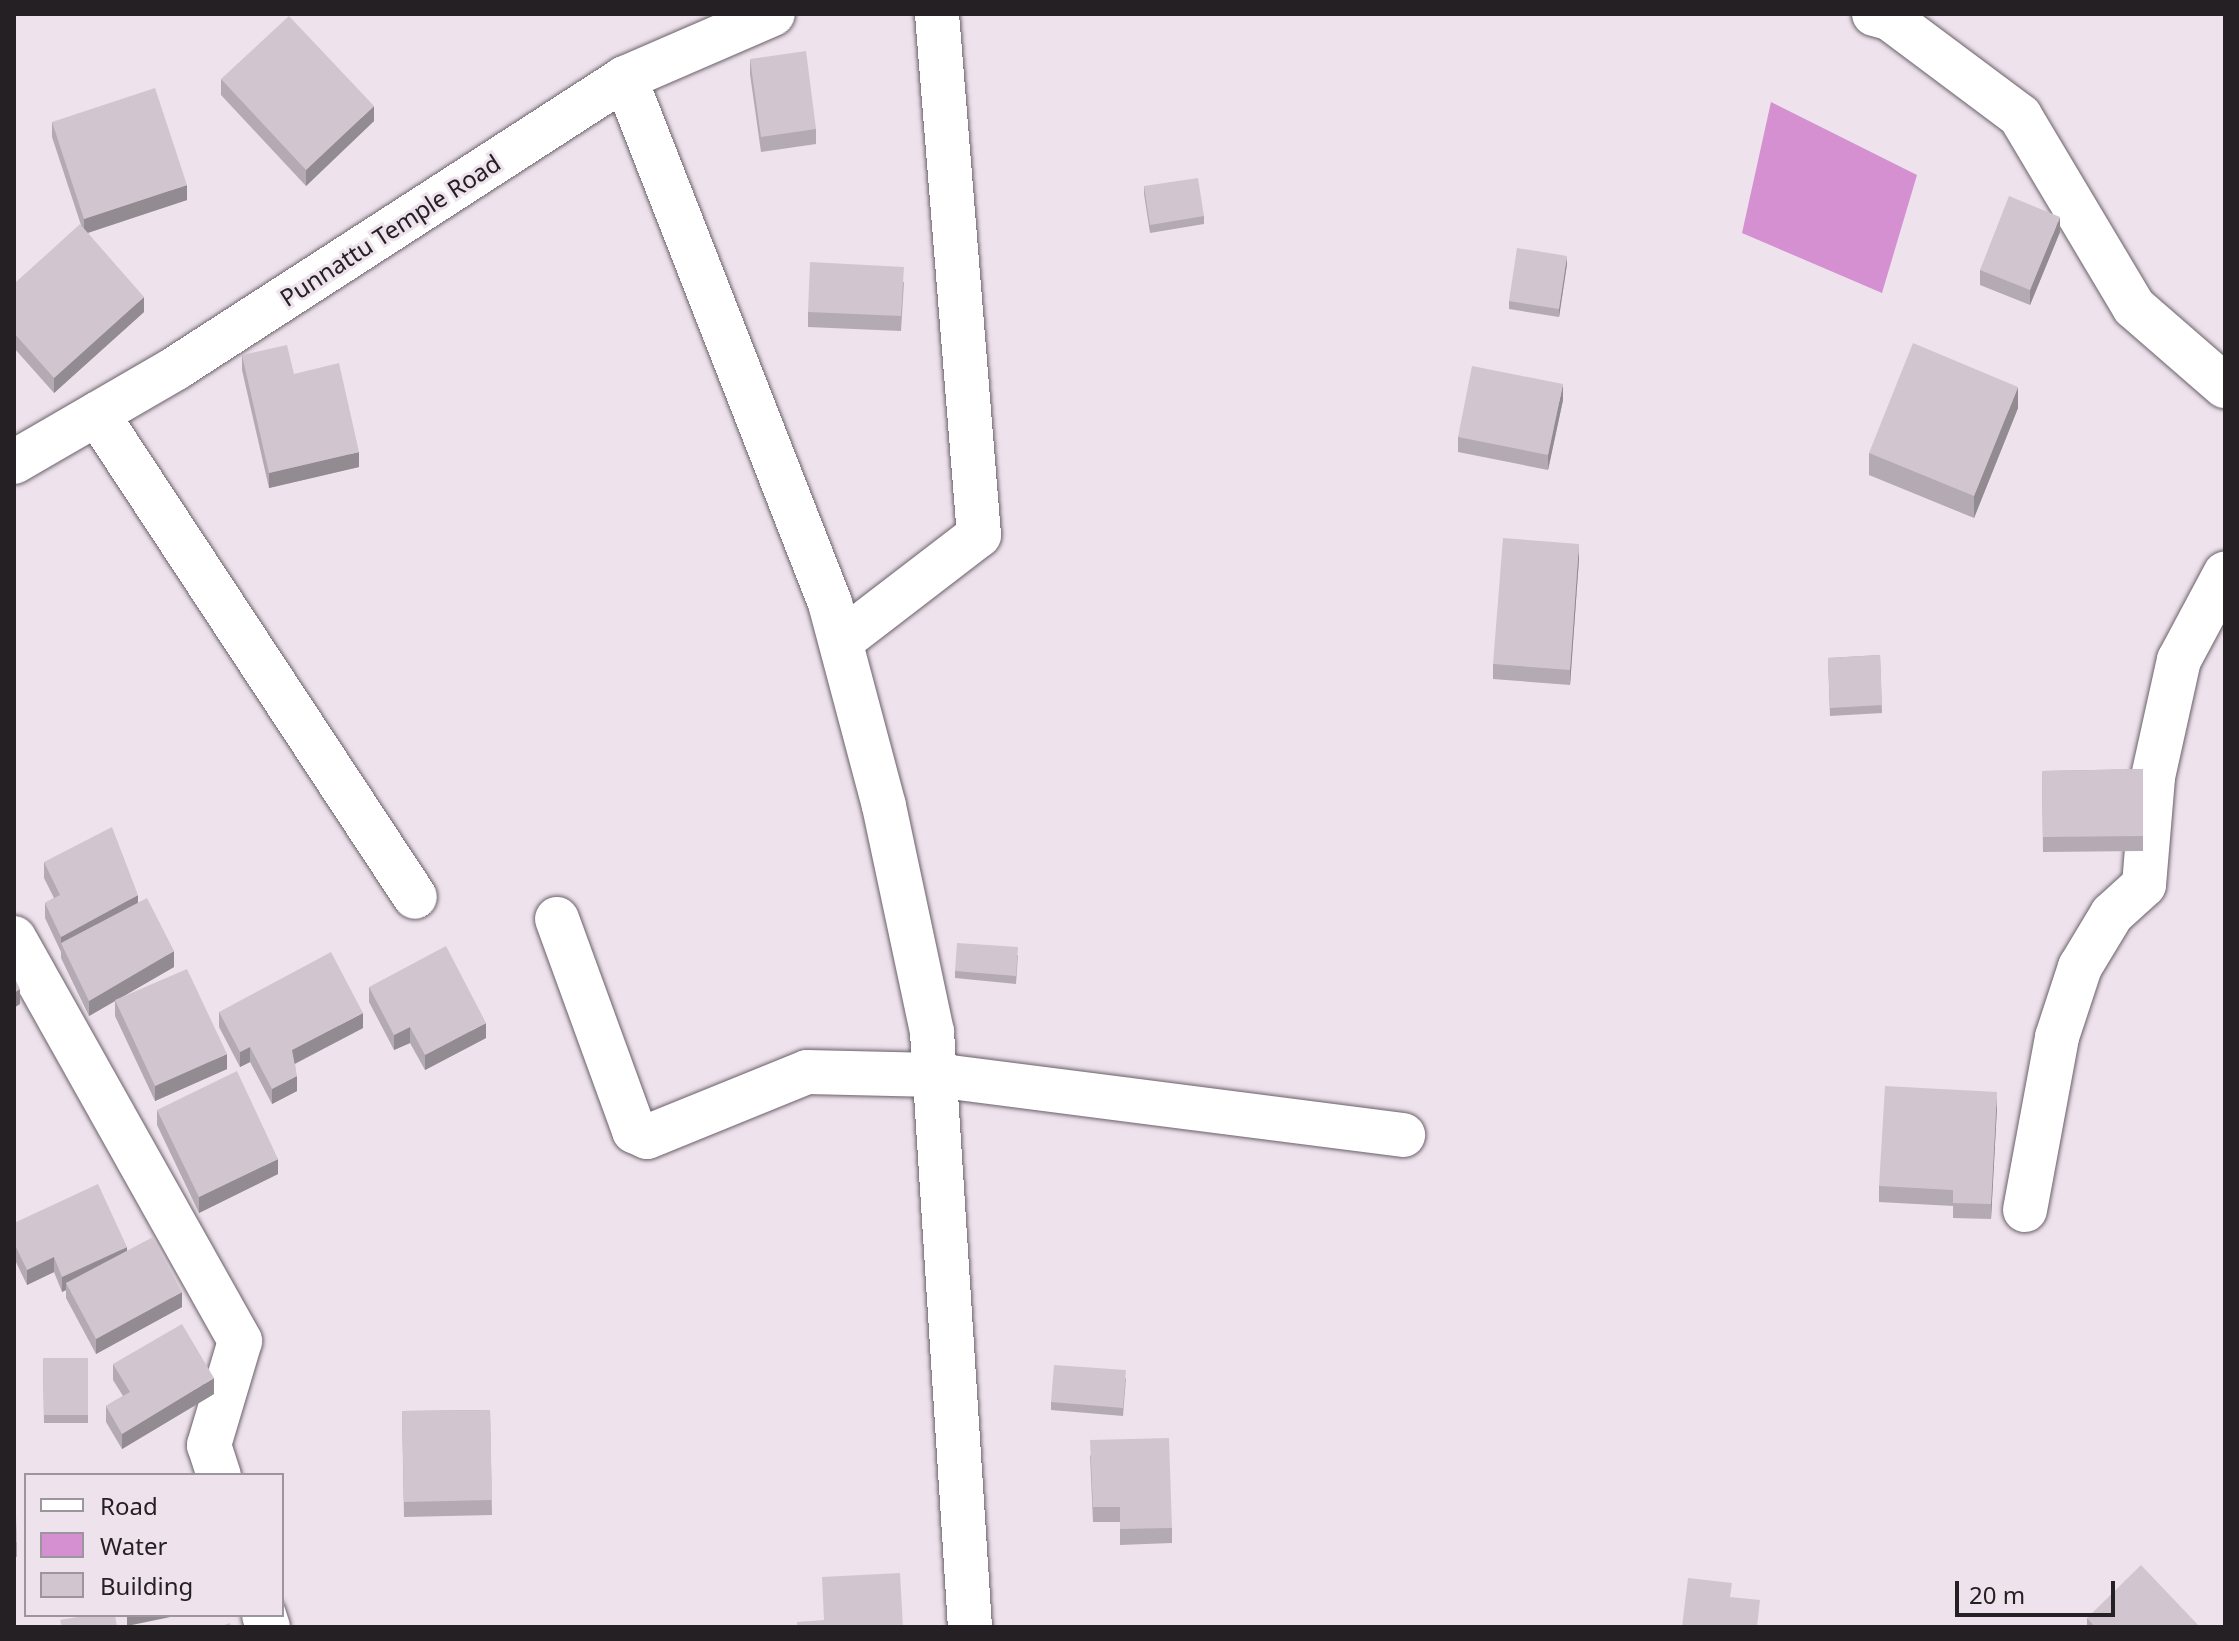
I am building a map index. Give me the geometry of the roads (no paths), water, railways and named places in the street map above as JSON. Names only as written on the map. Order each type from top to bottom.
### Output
[{"type":"street","name":"Punnattu Temple Road","points":[[14,462],[97,414],[625,78],[773,14]]},
{"type":"street","points":[[841,641],[979,535],[937,14]]},
{"type":"street","points":[[1874,14],[1889,18],[2020,116],[2134,307],[2225,386]]},
{"type":"street","points":[[625,78],[841,641],[894,851],[935,1075],[970,1627]]},
{"type":"street","points":[[97,414],[415,897]]},
{"type":"street","points":[[2025,1210],[2057,1037],[2080,967],[2112,914],[2144,885],[2153,777],[2179,660],[2225,574]]},
{"type":"street","points":[[557,919],[634,1131],[647,1137],[807,1072],[935,1075],[1403,1135]]},
{"type":"street","points":[[14,938],[240,1341],[209,1445],[218,1473]]},
{"type":"water","points":[[1771,102],[1917,175],[1882,293],[1742,233]]}]
